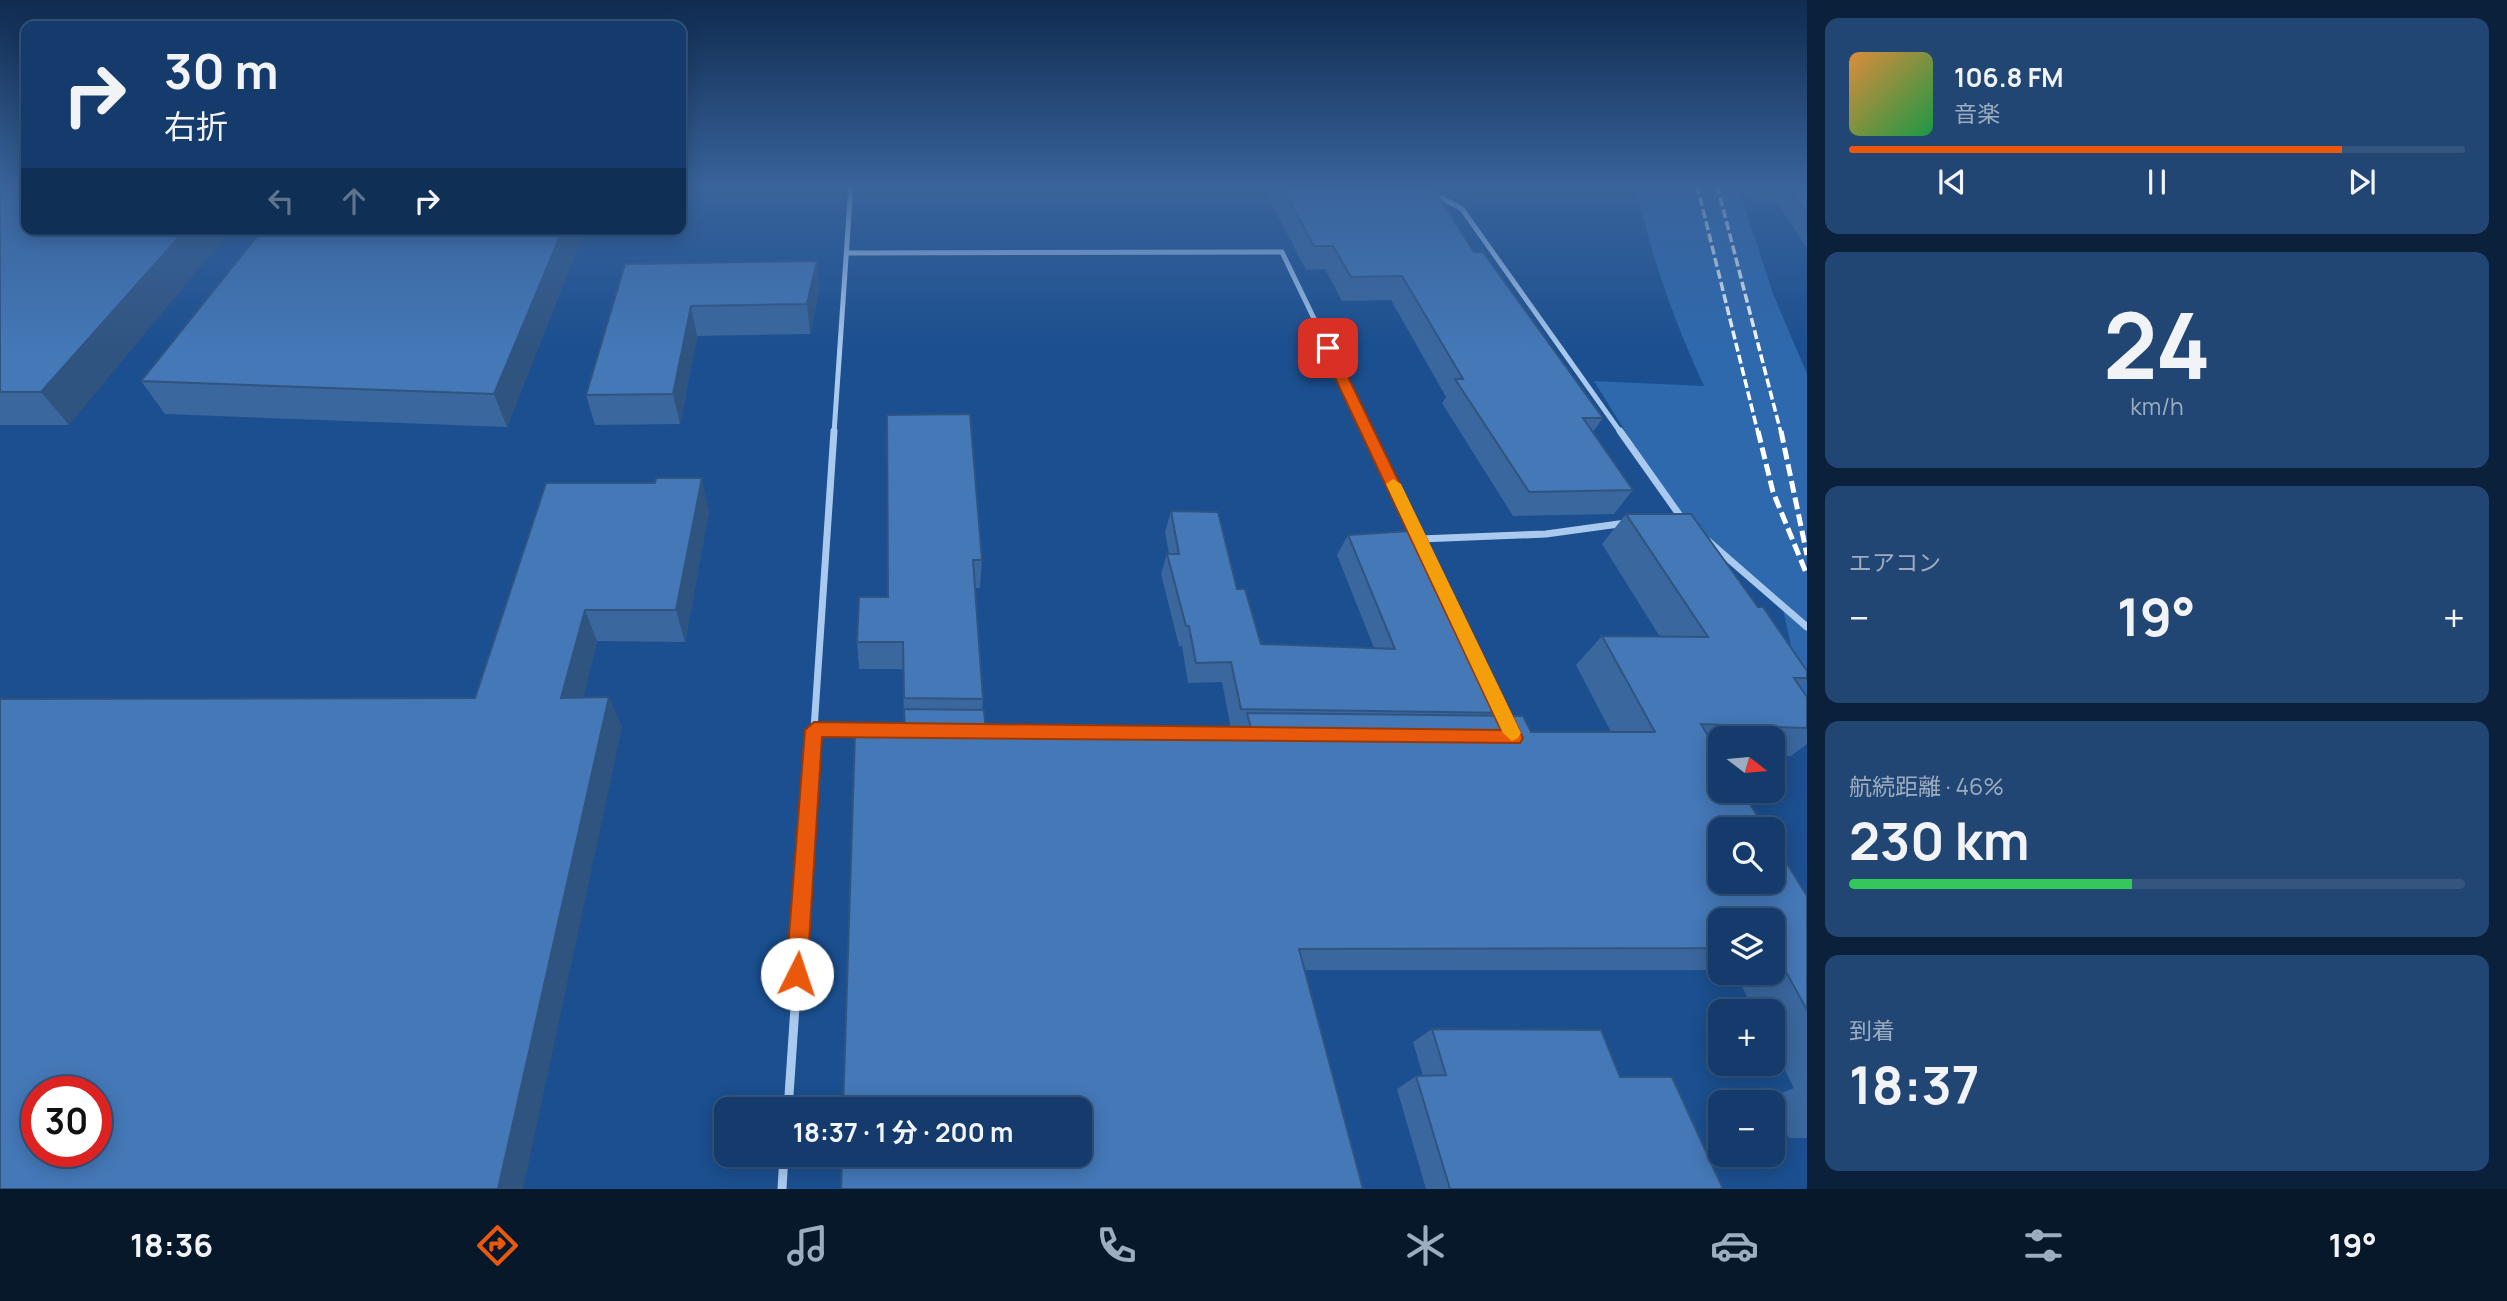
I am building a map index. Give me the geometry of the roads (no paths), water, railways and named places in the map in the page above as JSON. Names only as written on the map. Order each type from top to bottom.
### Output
[{"type":"street","points":[[789,1097],[849,240]]},
{"type":"street","points":[[1484,240],[1678,516],[1688,524]]},
{"type":"street","points":[[848,253],[1282,252],[1449,601]]},
{"type":"street","points":[[1665,518],[1678,516]]},
{"type":"street","points":[[1420,539],[1546,534],[1639,522]]},
{"type":"street","points":[[1697,532],[1807,627]]},
{"type":"street","points":[[814,730],[922,731]]},
{"type":"street","points":[[964,731],[1101,733]]},
{"type":"street","points":[[782,1189],[783,1167]]},
{"type":"railway","points":[[1711,240],[1758,433]]},
{"type":"railway","points":[[1731,240],[1781,433]]},
{"type":"railway","points":[[1758,431],[1773,492],[1807,575]]},
{"type":"railway","points":[[1781,431],[1807,555]]}]
